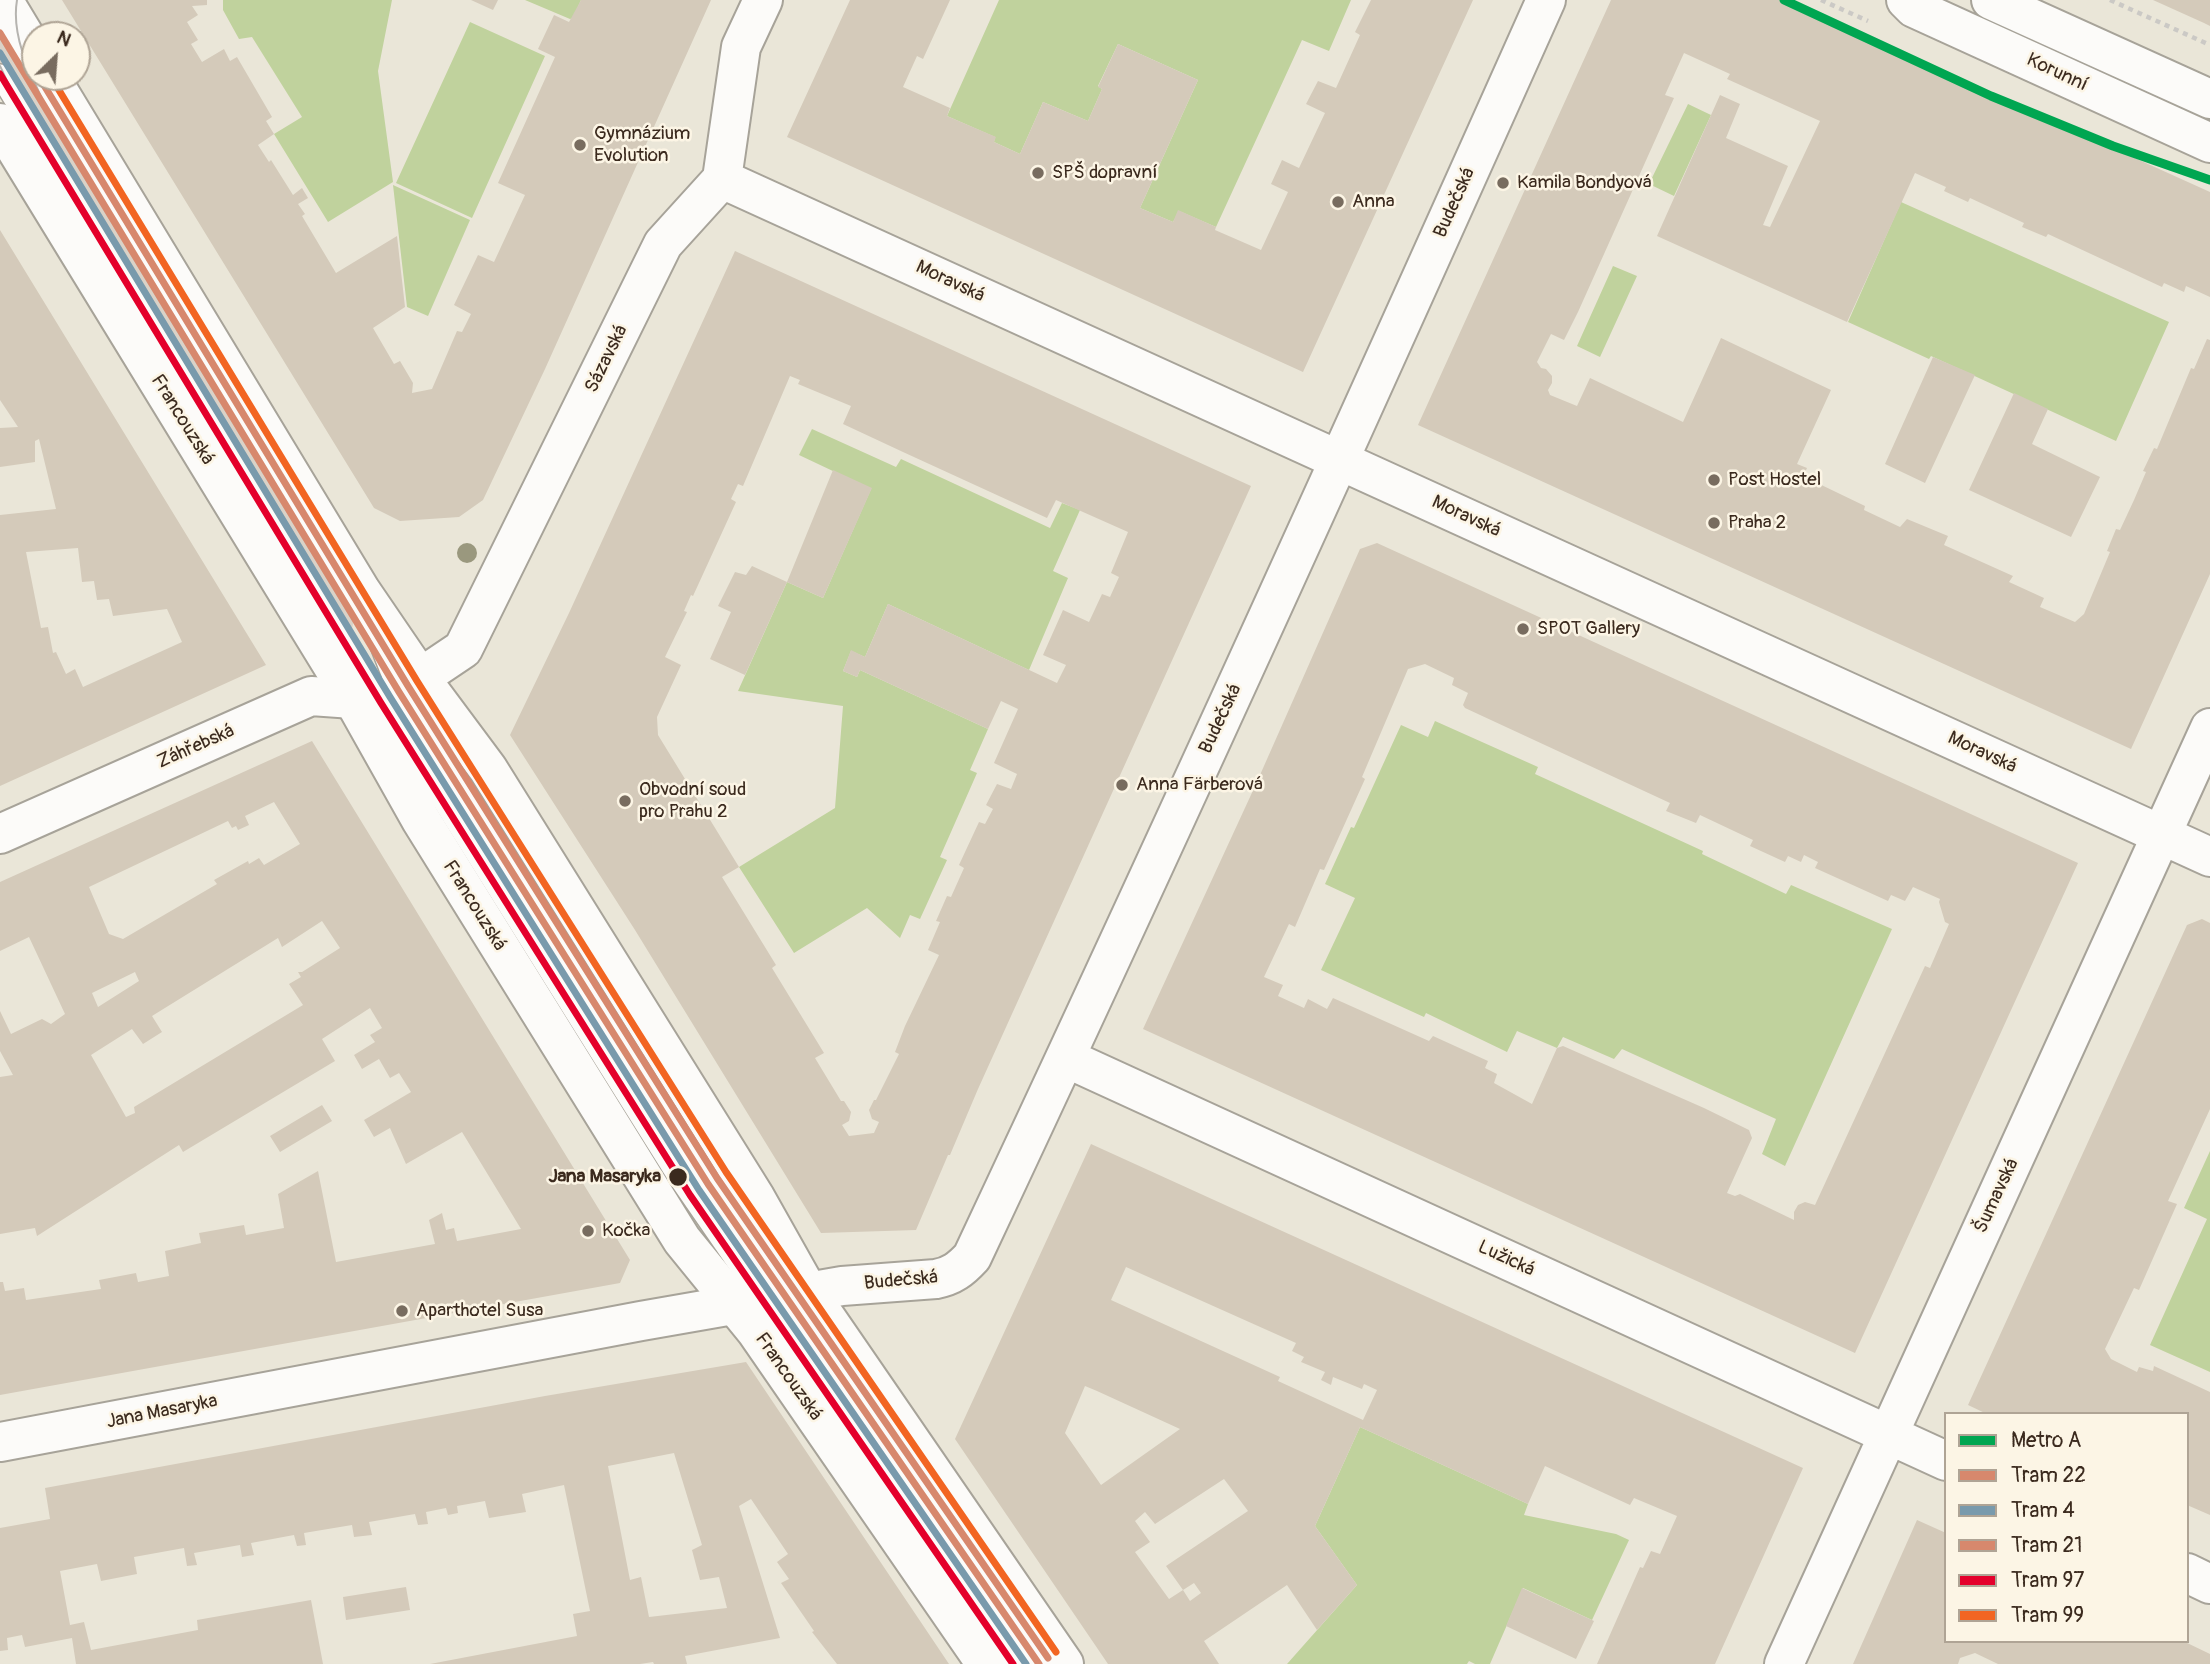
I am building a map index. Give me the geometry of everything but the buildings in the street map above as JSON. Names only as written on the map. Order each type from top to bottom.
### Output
[{"type":"street","points":[[4,0],[21,29]]},
{"type":"street","points":[[722,179],[741,47],[763,0]]},
{"type":"street","name":"Budečská","points":[[773,1299],[842,1286],[951,1276],[972,1257],[1340,460],[1546,0]]},
{"type":"street","name":"Korunní","points":[[1906,0],[1914,8],[2210,144]]},
{"type":"street","name":"Korunní","points":[[1991,0],[2210,99]]},
{"type":"street","name":"Francouzská","points":[[58,91],[361,592],[421,820],[682,1240],[773,1299],[1064,1664]]},
{"type":"street","name":"Francouzská","points":[[0,123],[388,692],[488,769],[755,1197],[773,1299],[756,1331],[986,1664]]},
{"type":"street","name":"Moravská","points":[[722,179],[2210,857]]},
{"type":"street","name":"Sázavská","points":[[388,692],[464,649],[663,244],[722,179]]},
{"type":"street","name":"Záhřebská","points":[[0,834],[311,696],[388,692]]},
{"type":"street","name":"Šumavská","points":[[1784,1664],[2210,728]]},
{"type":"street","name":"Lužická","points":[[1066,1058],[1944,1460]]},
{"type":"street","name":"Jana Masaryka","points":[[0,1442],[773,1299]]},
{"type":"street","points":[[2189,1574],[2210,1584]]},
{"type":"lane","points":[[0,75],[388,692]]},
{"type":"lane","points":[[773,1299],[1016,1664]]},
{"type":"lane","points":[[773,1299],[1039,1664]]},
{"type":"path","points":[[2110,0],[2210,45]]},
{"type":"shaded area","points":[[3,25],[21,55],[21,91],[43,91],[356,609],[351,634],[0,89],[0,34]]},
{"type":"green space","points":[[223,0],[392,0],[378,71],[393,182],[328,222],[274,134],[302,117],[252,37],[239,39],[223,10]]},
{"type":"green space","points":[[525,0],[581,0],[570,19]]},
{"type":"green space","points":[[999,0],[1351,0],[1329,51],[1302,40],[1216,227],[1179,211],[1173,222],[1140,208],[1198,80],[1118,44],[1098,86],[1102,89],[1088,121],[1043,102],[1020,154],[994,142],[995,137],[947,116]]},
{"type":"green space","points":[[470,22],[545,56],[472,218],[396,183]]},
{"type":"green space","points":[[1688,104],[1711,115],[1674,196],[1649,184]]},
{"type":"green space","points":[[393,185],[470,220],[428,316],[407,307]]},
{"type":"green space","points":[[1901,202],[2169,322],[2116,441],[1931,356],[1929,359],[1848,322]]},
{"type":"green space","points":[[1613,266],[1637,276],[1600,357],[1577,346]]},
{"type":"green space","points":[[812,429],[896,467],[901,459],[1050,528],[1062,503],[1080,510],[1053,571],[1068,578],[1029,670],[888,604],[865,657],[851,651],[843,671],[857,677],[860,670],[988,729],[970,770],[977,773],[940,857],[947,860],[920,919],[910,915],[900,938],[867,908],[794,953],[739,867],[835,808],[843,706],[738,691],[787,582],[823,598],[871,489],[799,455]]},
{"type":"green space","points":[[1435,721],[1538,767],[1535,774],[1703,851],[1702,854],[1786,894],[1791,885],[1892,929],[1785,1166],[1762,1154],[1776,1119],[1622,1049],[1614,1059],[1563,1037],[1557,1048],[1517,1031],[1507,1052],[1426,1013],[1424,1017],[1321,970],[1355,898],[1325,884],[1351,827],[1354,828],[1401,725],[1428,737]]},
{"type":"green space","points":[[2210,1151],[2210,1372],[2150,1345],[2207,1219],[2184,1208]]},
{"type":"green space","points":[[1360,1427],[1528,1504],[1524,1515],[1616,1534],[1629,1540],[1592,1620],[1523,1588],[1490,1664],[1475,1664],[1469,1661],[1467,1664],[1287,1664],[1357,1585],[1315,1526]]},
{"type":"tram line","points":[[17,0],[17,31],[21,46],[52,120]]},
{"type":"tram line","name":"22","points":[[0,33],[399,692],[708,1184],[1039,1664]]},
{"type":"tram line","name":"4","points":[[0,53],[390,697],[699,1190],[1026,1664]]},
{"type":"tram line","points":[[0,66],[21,111]]},
{"type":"tram line","name":"97","points":[[0,74],[381,703],[690,1195],[1013,1664]]},
{"type":"tram line","name":"21","points":[[47,91],[408,686],[717,1178],[1048,1658]]},
{"type":"tram line","name":"99","points":[[59,91],[417,681],[726,1172],[1056,1652]]},
{"type":"metro line","name":"A","points":[[1784,0],[1991,96],[2113,146],[2210,180]]},
{"type":"place","name":"Gymnázium Evolution","points":[[580,145]]},
{"type":"place","name":"SPŠ dopravní","points":[[1038,173]]},
{"type":"place","name":"Kamila Bondyová","points":[[1503,183]]},
{"type":"place","name":"Anna","points":[[1338,202]]},
{"type":"place","name":"Post Hostel","points":[[1714,480]]},
{"type":"place","name":"Praha 2","points":[[1714,523]]},
{"type":"place","name":"SPOT Gallery","points":[[1523,629]]},
{"type":"place","name":"Anna Fӓrberová","points":[[1122,785]]},
{"type":"place","name":"Obvodní soud pro Prahu 2","points":[[625,801]]},
{"type":"place","name":"Jana Masaryka","points":[[678,1177]]},
{"type":"place","name":"Kočka","points":[[588,1231]]},
{"type":"place","name":"Aparthotel Susa","points":[[402,1311]]}]
